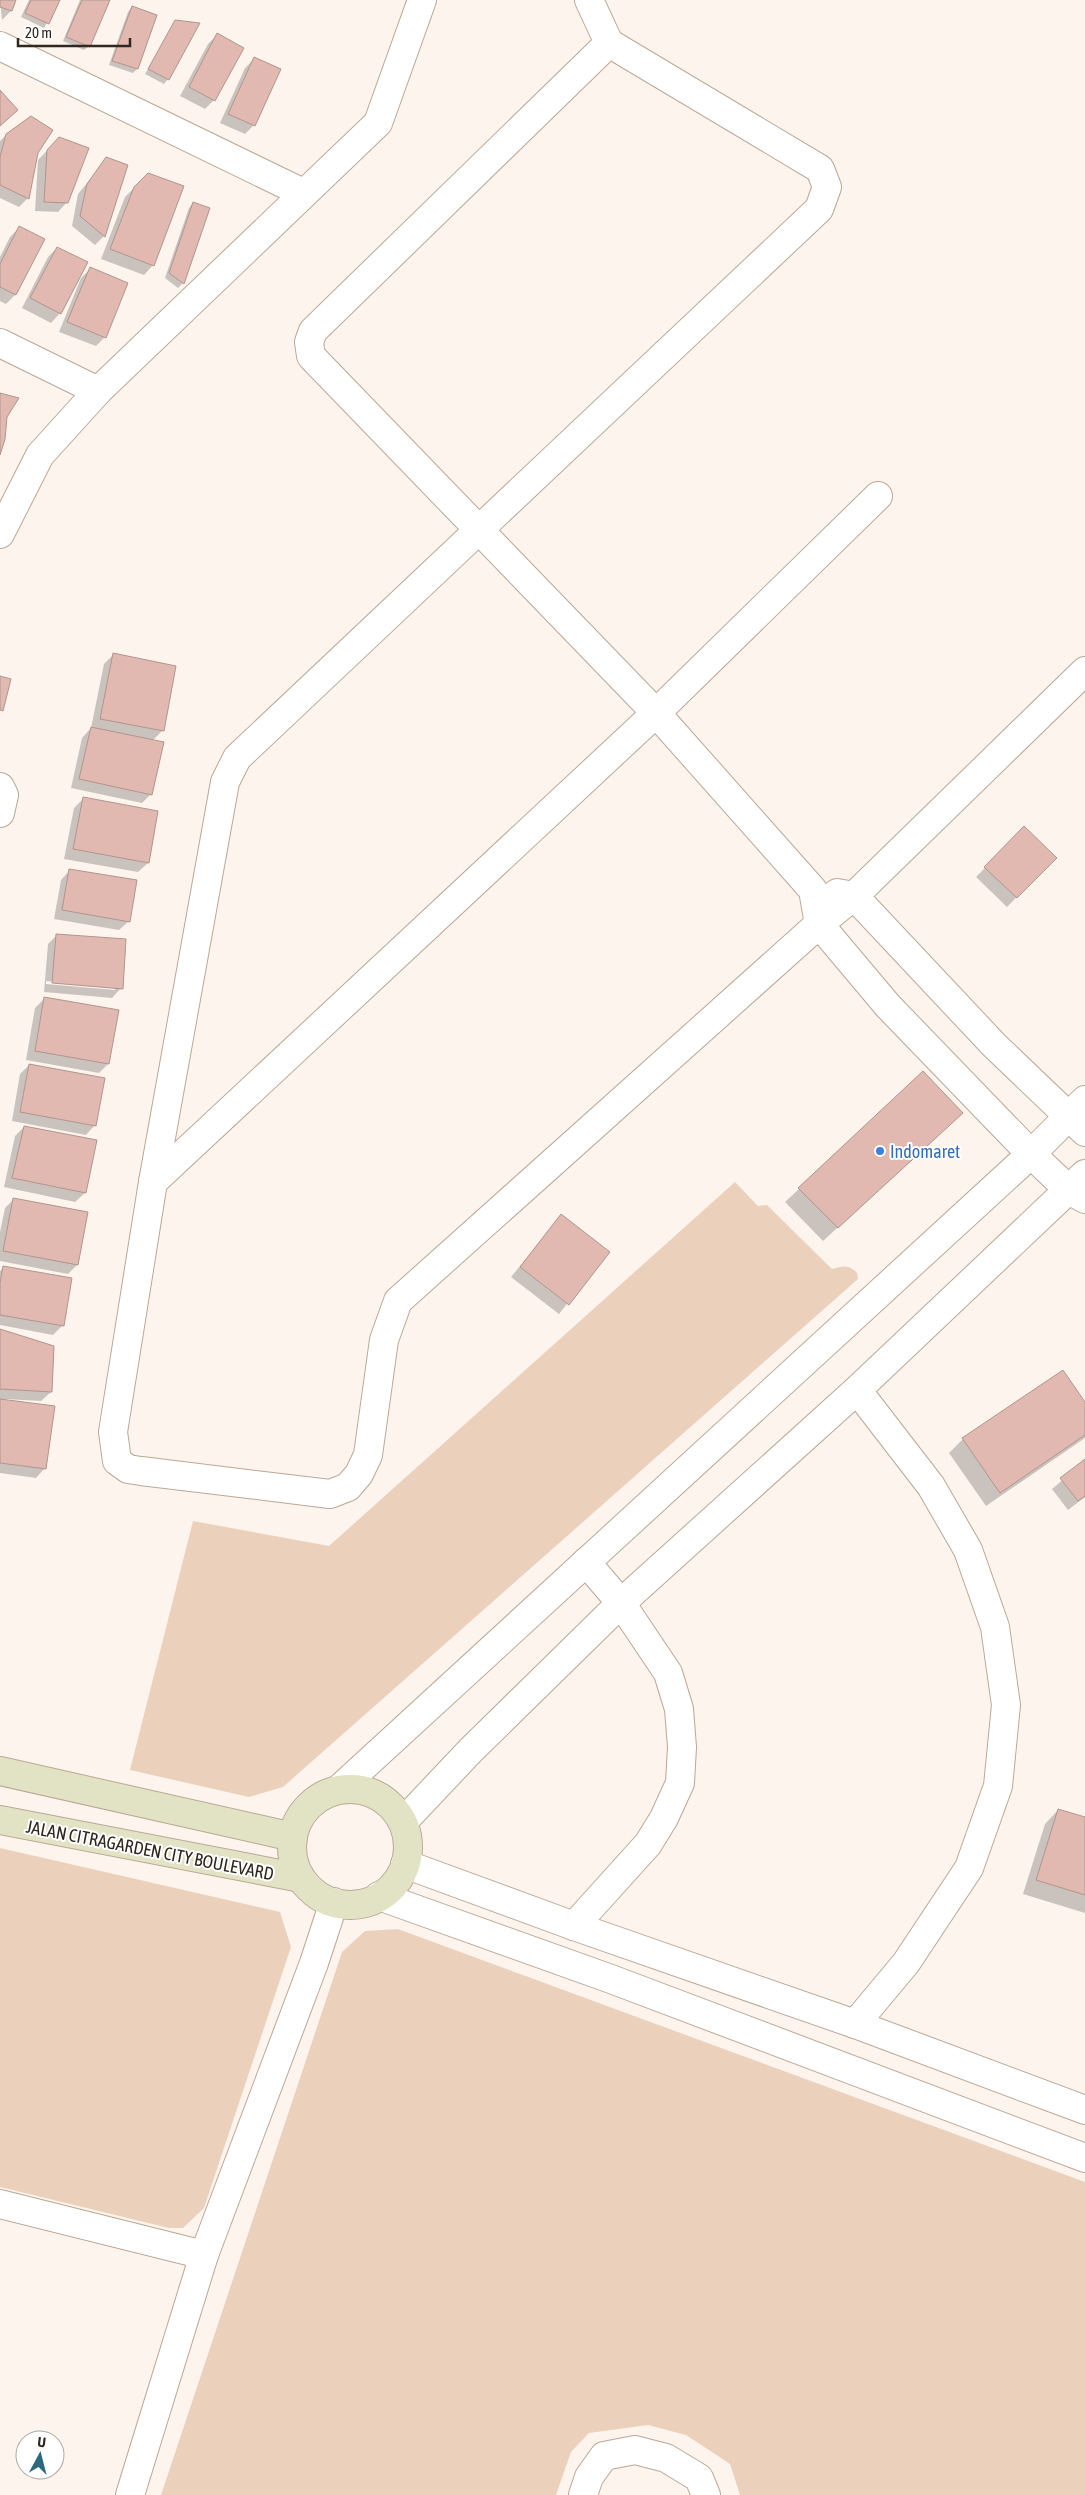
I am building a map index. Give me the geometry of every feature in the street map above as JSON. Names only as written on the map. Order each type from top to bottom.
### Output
[{"type":"main road","points":[[0,1771],[292,1837]]},
{"type":"main road","name":"JALAN CITRAGARDEN CITY BOULEVARD","points":[[357,1789],[375,1794],[392,1806],[403,1822],[408,1846],[405,1864],[397,1881],[379,1896],[369,1901],[352,1905],[334,1902],[321,1897],[301,1878],[291,1852],[292,1837],[297,1822],[305,1809],[320,1797],[338,1790],[357,1789]]},
{"type":"main road","name":"JALAN CITRAGARDEN CITY BOULEVARD","points":[[0,1820],[301,1878]]},
{"type":"street","points":[[0,534],[40,455],[98,390],[378,123],[422,0]]},
{"type":"street","points":[[589,0],[609,43],[820,169],[827,187],[819,209],[237,758],[225,782],[153,1182],[113,1432],[117,1462],[128,1469],[141,1471],[330,1494],[348,1487],[360,1474],[368,1455],[384,1340],[398,1301],[819,924],[854,896],[1085,671]]},
{"type":"street","points":[[403,1822],[470,1751],[621,1604],[1080,1188],[1031,1154],[888,1006],[819,924],[813,890],[656,713],[311,356],[309,342],[313,331],[609,43]]},
{"type":"street","points":[[0,46],[303,194]]},
{"type":"street","points":[[0,343],[98,390]]},
{"type":"street","points":[[153,1182],[656,713],[878,496]]},
{"type":"street","points":[[0,787],[4,795],[0,813]]},
{"type":"street","points":[[338,1790],[1031,1154],[1080,1116],[994,1044],[854,896],[813,890]]},
{"type":"street","points":[[855,2024],[906,1963],[969,1868],[998,1786],[1006,1705],[995,1627],[968,1550],[931,1486],[856,1390]]},
{"type":"street","points":[[574,1926],[648,1844],[664,1818],[680,1784],[682,1747],[679,1710],[668,1672],[621,1604],[586,1562]]},
{"type":"street","points":[[405,1864],[574,1926],[855,2024],[1085,2110]]},
{"type":"street","points":[[379,1896],[611,1979],[1085,2158]]},
{"type":"street","points":[[130,2495],[204,2255],[314,1963],[334,1902]]},
{"type":"street","points":[[0,2204],[204,2255]]},
{"type":"street","points":[[583,2495],[589,2477],[604,2456],[635,2450],[666,2458],[699,2478],[706,2495]]},
{"type":"shaded area","points":[[735,1182],[758,1206],[767,1205],[832,1269],[848,1267],[857,1273],[858,1279],[283,1787],[249,1797],[130,1770],[193,1521],[329,1546]]},
{"type":"shaded area","points":[[0,1848],[280,1912],[291,1947],[204,2208],[183,2228],[169,2228],[0,2187]]},
{"type":"shaded area","points":[[398,1929],[1085,2182],[1085,2495],[740,2495],[730,2464],[686,2435],[648,2425],[589,2433],[571,2452],[556,2495],[161,2495],[342,1952],[365,1931]]},
{"type":"building","points":[[0,0],[16,0],[12,11],[0,7]]},
{"type":"building","points":[[31,0],[60,0],[49,24],[25,13]]},
{"type":"building","points":[[82,0],[110,0],[90,47],[66,37]]},
{"type":"building","points":[[132,6],[157,15],[138,69],[112,61]]},
{"type":"building","points":[[175,20],[200,23],[169,80],[148,69]]},
{"type":"building","points":[[217,33],[244,48],[215,101],[189,87]]},
{"type":"building","points":[[254,57],[281,69],[255,126],[228,114]]},
{"type":"building","points":[[0,90],[18,110],[0,126]]},
{"type":"building","points":[[31,116],[53,130],[38,153],[29,199],[0,185],[0,157],[6,134]]},
{"type":"building","points":[[59,137],[89,148],[68,203],[44,202],[47,150]]},
{"type":"building","points":[[106,157],[128,165],[105,237],[80,216],[87,184]]},
{"type":"building","points":[[148,173],[184,186],[154,266],[110,249],[134,187]]},
{"type":"building","points":[[193,202],[210,208],[184,284],[169,273]]},
{"type":"building","points":[[19,226],[45,239],[16,295],[0,287],[0,264]]},
{"type":"building","points":[[57,247],[88,262],[61,314],[30,298]]},
{"type":"building","points":[[90,267],[128,283],[106,338],[67,322]]},
{"type":"building","points":[[0,393],[19,398],[7,417],[5,439],[0,455]]},
{"type":"building","points":[[113,653],[176,666],[164,731],[100,719]]},
{"type":"building","points":[[0,676],[11,679],[3,711],[0,710]]},
{"type":"building","points":[[91,727],[164,742],[152,795],[79,779]]},
{"type":"building","points":[[83,797],[158,811],[149,863],[73,849]]},
{"type":"building","points":[[1024,826],[1057,858],[1017,898],[984,867]]},
{"type":"building","points":[[69,869],[137,880],[130,922],[62,910]]},
{"type":"building","points":[[56,934],[126,939],[123,989],[52,983]]},
{"type":"building","points":[[44,997],[119,1010],[109,1064],[35,1051]]},
{"type":"building","points":[[29,1064],[105,1078],[96,1126],[20,1112]]},
{"type":"building","name":"Indomaret","points":[[923,1071],[963,1113],[838,1228],[798,1188]]},
{"type":"building","points":[[24,1126],[97,1140],[86,1193],[12,1178]]},
{"type":"building","points":[[13,1198],[88,1212],[78,1265],[3,1251]]},
{"type":"building","points":[[561,1214],[610,1252],[569,1305],[520,1267]]},
{"type":"building","points":[[3,1266],[72,1278],[64,1326],[0,1315],[0,1283]]},
{"type":"building","points":[[0,1329],[54,1346],[52,1392],[0,1389]]},
{"type":"building","points":[[1063,1370],[1085,1402],[1085,1435],[1000,1493],[962,1438]]},
{"type":"building","points":[[0,1399],[55,1406],[46,1469],[0,1463]]},
{"type":"building","points":[[1085,1459],[1085,1496],[1078,1501],[1060,1478]]},
{"type":"building","points":[[1058,1809],[1085,1817],[1085,1895],[1036,1880]]},
{"type":"place","name":"Indomaret","points":[[880,1151]]}]
